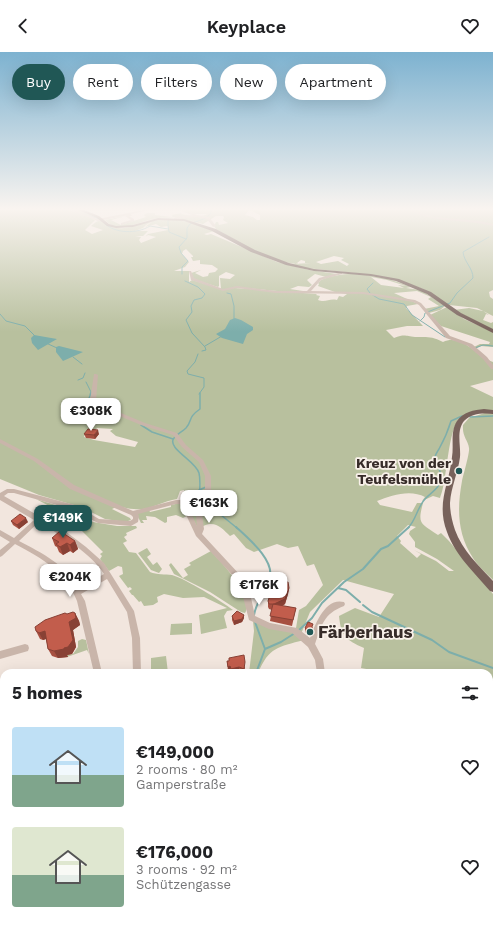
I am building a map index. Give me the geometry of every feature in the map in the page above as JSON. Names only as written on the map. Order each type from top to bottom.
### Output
[{"type":"main road","points":[[253,251],[280,262],[306,269],[377,276],[406,283],[429,293],[470,321],[493,331]]},
{"type":"main road","points":[[493,412],[476,412],[466,416],[460,422],[457,430],[456,460],[446,500],[448,522],[455,542],[460,551],[493,588]]},
{"type":"street","points":[[190,272],[192,279],[223,290],[237,287],[276,292],[366,293],[417,302],[448,337],[470,345],[486,359],[493,368]]},
{"type":"street","points":[[308,292],[325,277],[341,273]]},
{"type":"street","points":[[96,375],[95,404],[142,424],[177,436],[184,446],[201,461],[208,476],[209,487],[208,492],[202,500],[198,510],[201,529],[198,534]]},
{"type":"street","points":[[0,441],[36,460],[72,487],[133,513],[136,516],[134,524],[112,523],[93,519],[73,507],[14,491],[7,491],[0,497],[59,531],[84,549],[102,566],[130,611],[136,638],[137,669]]},
{"type":"street","points":[[133,513],[176,502],[183,502],[198,534],[238,577],[246,593],[255,619],[270,626],[296,632],[311,644],[319,659],[320,669]]},
{"type":"street","points":[[0,554],[38,520]]},
{"type":"street","points":[[0,533],[40,554],[66,575],[78,592],[97,669]]},
{"type":"street","points":[[78,592],[108,575]]},
{"type":"street","points":[[311,644],[323,614],[332,607],[341,604]]},
{"type":"street","points":[[0,655],[25,648]]},
{"type":"green space","points":[[0,251],[183,251],[182,254],[189,262],[185,267],[174,271],[189,271],[189,282],[192,280],[221,289],[220,278],[230,279],[235,275],[226,272],[219,276],[218,287],[193,279],[191,273],[201,270],[195,273],[203,277],[208,276],[209,273],[215,272],[218,269],[212,265],[200,264],[200,260],[193,261],[191,257],[193,256],[188,251],[250,251],[277,262],[309,270],[337,274],[326,277],[315,274],[307,280],[312,285],[309,287],[298,286],[290,289],[303,291],[235,288],[317,294],[316,295],[320,296],[318,300],[337,300],[339,296],[343,297],[347,294],[335,292],[318,286],[318,283],[321,280],[332,276],[355,274],[378,277],[411,287],[406,288],[421,290],[445,306],[440,310],[429,313],[424,309],[439,306],[428,299],[431,297],[417,291],[394,293],[418,304],[407,306],[406,308],[423,326],[407,326],[386,330],[394,338],[401,336],[429,337],[443,342],[450,340],[457,341],[463,343],[493,362],[493,380],[470,386],[493,397],[493,410],[466,415],[458,421],[451,441],[443,490],[440,498],[433,496],[422,501],[425,497],[414,493],[407,493],[377,501],[380,505],[412,512],[417,503],[423,503],[420,516],[422,523],[438,535],[441,533],[449,541],[493,594],[493,669],[361,668],[364,648],[349,640],[343,633],[339,616],[355,608],[379,617],[394,594],[343,580],[310,612],[301,634],[296,628],[299,610],[306,606],[323,585],[314,564],[307,566],[298,546],[288,548],[277,544],[254,552],[246,548],[234,534],[230,536],[215,524],[207,524],[203,526],[200,533],[190,513],[184,490],[180,491],[177,499],[145,509],[130,509],[118,506],[112,509],[130,518],[131,520],[125,522],[105,519],[81,507],[39,495],[0,479]],"holes":[[[371,277],[387,280],[406,286],[398,285],[404,288],[381,285]],[[97,428],[113,429],[110,431],[116,436],[138,442],[135,447],[84,437],[85,434],[94,433]],[[408,525],[416,527],[410,531],[409,534],[415,542],[415,547],[437,559],[454,571],[449,571],[436,561],[414,550],[421,554],[417,558],[400,543],[401,541],[397,536]]]},
{"type":"green space","points":[[256,251],[493,251],[493,290],[489,292],[490,297],[493,299],[493,316],[477,308],[449,305],[423,289],[401,281],[355,273],[306,268],[292,264],[297,264],[277,260]],"holes":[[[334,256],[344,258],[341,260],[349,264],[347,266],[338,261],[321,264],[316,262]],[[301,260],[305,261],[305,263],[311,263],[298,264],[297,263]]]},
{"type":"green space","points":[[447,307],[464,319],[493,332],[493,347],[481,346],[475,349],[474,347],[480,344],[489,344],[490,342],[441,326],[430,315]]},
{"type":"green space","points":[[469,308],[483,311],[489,315],[486,314],[483,320],[491,323],[493,322],[493,330],[454,310]]},
{"type":"green space","points":[[485,413],[493,414],[493,580],[477,564],[468,549],[461,530],[459,511],[462,481],[469,450],[463,433],[463,425],[469,418]]},
{"type":"green space","points":[[36,499],[75,511],[93,522],[117,526],[136,526],[137,528],[126,533],[127,535],[124,537],[127,541],[123,543],[129,552],[136,553],[150,572],[178,577],[203,590],[233,610],[227,611],[224,616],[227,628],[201,634],[199,615],[227,608],[204,597],[183,598],[164,594],[157,597],[158,602],[153,605],[144,606],[141,601],[139,602],[132,595],[129,591],[132,589],[130,587],[128,588],[119,576],[123,574],[122,567],[118,566],[109,571],[100,559],[102,556],[100,554],[103,552],[82,531],[70,523],[72,521],[68,516]]},
{"type":"green space","points":[[180,503],[187,516],[183,518],[176,515],[167,517],[167,522],[165,523],[155,517],[146,516],[147,520],[142,520],[144,523],[141,523],[137,515],[138,513],[171,507],[171,505]]},
{"type":"green space","points":[[147,548],[151,554],[147,557],[153,565],[157,562],[162,569],[159,573],[151,570],[138,553]]},
{"type":"green space","points":[[211,551],[229,571],[241,589],[247,606],[245,613],[241,612],[210,592],[174,574],[169,565],[171,563],[183,578],[188,575],[184,569],[191,565],[189,563]]},
{"type":"green space","points":[[253,621],[292,632],[304,640],[287,644],[275,649],[266,658],[260,669],[249,669],[254,631]]},
{"type":"green space","points":[[192,623],[192,634],[170,635],[171,624]]},
{"type":"green space","points":[[82,639],[86,640],[89,654],[87,650],[67,657],[67,655],[73,654],[78,647],[78,641]]},
{"type":"green space","points":[[166,656],[168,669],[151,669],[151,658]]},
{"type":"water","points":[[235,318],[253,327],[253,330],[247,334],[243,344],[222,338],[216,334],[225,329],[230,320]]},
{"type":"water","points":[[34,335],[57,339],[38,350],[32,343],[31,338]]},
{"type":"water","points":[[59,346],[83,352],[63,361],[56,352],[56,347]]},
{"type":"building","points":[[88,429],[98,430],[94,435],[84,434]]},
{"type":"building","points":[[20,514],[26,518],[17,525],[11,521]]},
{"type":"building","points":[[60,531],[75,541],[70,545],[67,543],[60,547],[56,544],[59,542],[52,538]]},
{"type":"building","points":[[288,582],[289,588],[285,599],[274,604],[269,604],[268,601],[272,589],[272,583]]},
{"type":"building","points":[[273,604],[296,608],[293,620],[270,616]]},
{"type":"building","points":[[237,611],[244,615],[242,619],[234,621],[232,616]]},
{"type":"building","points":[[73,612],[75,613],[76,618],[69,622],[73,640],[68,647],[64,649],[54,651],[48,649],[45,631],[39,633],[36,631],[35,627],[45,620],[65,613],[67,614]]},
{"type":"building","points":[[308,622],[313,624],[310,632],[305,628]]},
{"type":"building","points":[[244,655],[244,669],[239,667],[231,669],[230,666],[228,667],[227,661],[229,661],[229,658]]},
{"type":"waterway","points":[[180,251],[188,261],[182,267],[182,274]]},
{"type":"waterway","points":[[420,321],[424,317],[425,313],[450,303],[457,293],[473,278],[472,271],[464,256],[463,252],[465,251]]},
{"type":"waterway","points":[[185,281],[198,287],[205,294],[202,298],[194,300],[191,306],[192,312],[186,320],[192,333],[205,347],[206,350],[202,351]]},
{"type":"waterway","points":[[370,293],[367,289],[373,283]]},
{"type":"waterway","points":[[227,293],[231,294],[234,306],[234,319]]},
{"type":"waterway","points":[[371,294],[379,299],[404,304],[412,315],[420,321]]},
{"type":"waterway","points":[[0,314],[6,321],[25,326],[35,336]]},
{"type":"waterway","points":[[420,321],[445,337]]},
{"type":"waterway","points":[[205,346],[222,336]]},
{"type":"waterway","points":[[46,343],[57,348]]},
{"type":"waterway","points":[[475,348],[483,345],[493,346]]},
{"type":"waterway","points":[[198,354],[195,362],[187,371],[188,374],[204,378],[204,387],[199,394]]},
{"type":"waterway","points":[[73,357],[82,364]]},
{"type":"waterway","points":[[78,380],[83,378],[85,373]]},
{"type":"waterway","points":[[86,382],[91,392],[90,394]]},
{"type":"waterway","points":[[91,393],[87,404],[89,408],[108,414],[117,415]]},
{"type":"waterway","points":[[200,393],[200,409],[193,415],[186,428],[174,438],[173,442],[174,446],[197,468],[200,479],[200,490]]},
{"type":"waterway","points":[[408,528],[422,503],[439,485],[441,475],[435,461],[435,456],[451,421],[462,416]]},
{"type":"waterway","points":[[470,417],[493,416]]},
{"type":"waterway","points":[[141,425],[152,432],[173,439]]},
{"type":"waterway","points":[[200,490],[206,487]]},
{"type":"waterway","points":[[200,490],[200,498],[237,528]]},
{"type":"waterway","points":[[236,527],[260,551],[269,566],[269,580],[254,615]]},
{"type":"waterway","points":[[298,631],[312,618],[322,603],[344,582],[363,569],[381,549],[388,546],[408,528]]},
{"type":"waterway","points":[[338,588],[346,590],[360,602]]},
{"type":"waterway","points":[[363,605],[372,612],[432,640],[449,652],[493,668]]},
{"type":"waterway","points":[[255,622],[265,649]]},
{"type":"waterway","points":[[265,649],[281,642],[295,633]]},
{"type":"waterway","points":[[258,669],[265,649]]},
{"type":"place","name":"Kreuz von der Teufelsmühle","points":[[459,471]]},
{"type":"place","name":"Färberhaus","points":[[310,632]]}]
